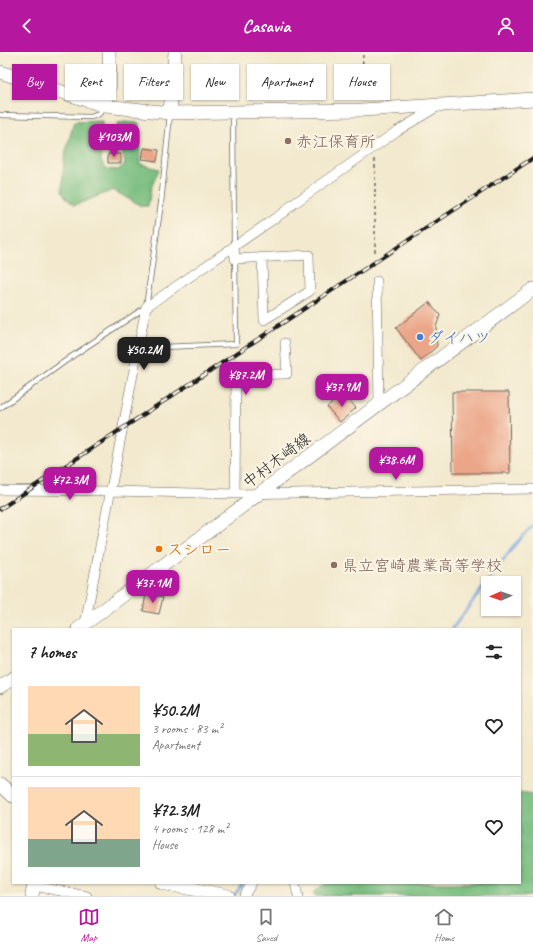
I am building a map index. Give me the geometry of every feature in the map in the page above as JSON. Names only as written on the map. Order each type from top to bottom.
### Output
[{"type":"main road","points":[[105,106],[110,85],[108,52]]},
{"type":"main road","points":[[170,113],[175,52]]},
{"type":"main road","points":[[0,72],[105,106],[170,113],[362,110],[533,99]]},
{"type":"main road","name":"中村木崎線","points":[[82,627],[533,289]]},
{"type":"main road","points":[[0,687],[12,679]]},
{"type":"main road","points":[[0,784],[12,795]]},
{"type":"main road","points":[[164,884],[180,891],[228,896]]},
{"type":"street","points":[[82,627],[111,491],[146,307],[234,247],[397,131],[439,106]]},
{"type":"street","points":[[234,247],[234,259],[262,257],[309,255],[310,291],[264,320],[262,257]]},
{"type":"street","points":[[377,281],[379,404]]},
{"type":"street","points":[[235,494],[236,376],[287,374],[285,343]]},
{"type":"street","points":[[0,490],[259,494],[533,489]]},
{"type":"street","points":[[244,896],[251,884]]},
{"type":"street","points":[[296,884],[298,896]]},
{"type":"street","points":[[33,888],[87,896]]},
{"type":"lane","points":[[0,115],[90,116],[100,114],[105,106]]},
{"type":"lane","points":[[233,112],[234,247]]},
{"type":"lane","points":[[0,408],[71,357],[146,307],[161,203],[170,113]]},
{"type":"lane","points":[[138,348],[236,344],[234,259]]},
{"type":"path","points":[[362,110],[363,52]]},
{"type":"path","points":[[375,252],[376,146]]},
{"type":"green space","points":[[102,121],[101,161],[107,169],[118,170],[125,164],[117,124],[124,122],[139,123],[140,164],[159,169],[151,188],[148,206],[141,206],[113,190],[75,205],[67,199],[62,191],[64,159],[74,122]]},
{"type":"green space","points":[[521,793],[533,795],[533,896],[314,896],[314,892],[325,884],[521,884]]},
{"type":"building","points":[[144,148],[159,150],[157,161],[142,159]]},
{"type":"building","points":[[108,154],[121,154],[121,163],[108,163]]},
{"type":"building","name":"ダイハツ","points":[[429,302],[440,315],[436,327],[437,346],[421,361],[396,328]]},
{"type":"building","points":[[452,392],[509,392],[510,473],[453,473]]},
{"type":"building","points":[[343,393],[356,408],[340,422],[327,407]]},
{"type":"building","points":[[146,594],[163,597],[159,614],[143,611]]},
{"type":"waterway","points":[[453,628],[517,542],[533,525]]},
{"type":"waterway","points":[[234,896],[242,884]]},
{"type":"railway","points":[[0,509],[533,158]]},
{"type":"place","name":"赤江保育所","points":[[288,141]]},
{"type":"place","name":"ダイハツ","points":[[420,337]]},
{"type":"place","name":"スシロー","points":[[159,549]]},
{"type":"place","name":"県立宮崎農業高等学校","points":[[334,565]]}]
